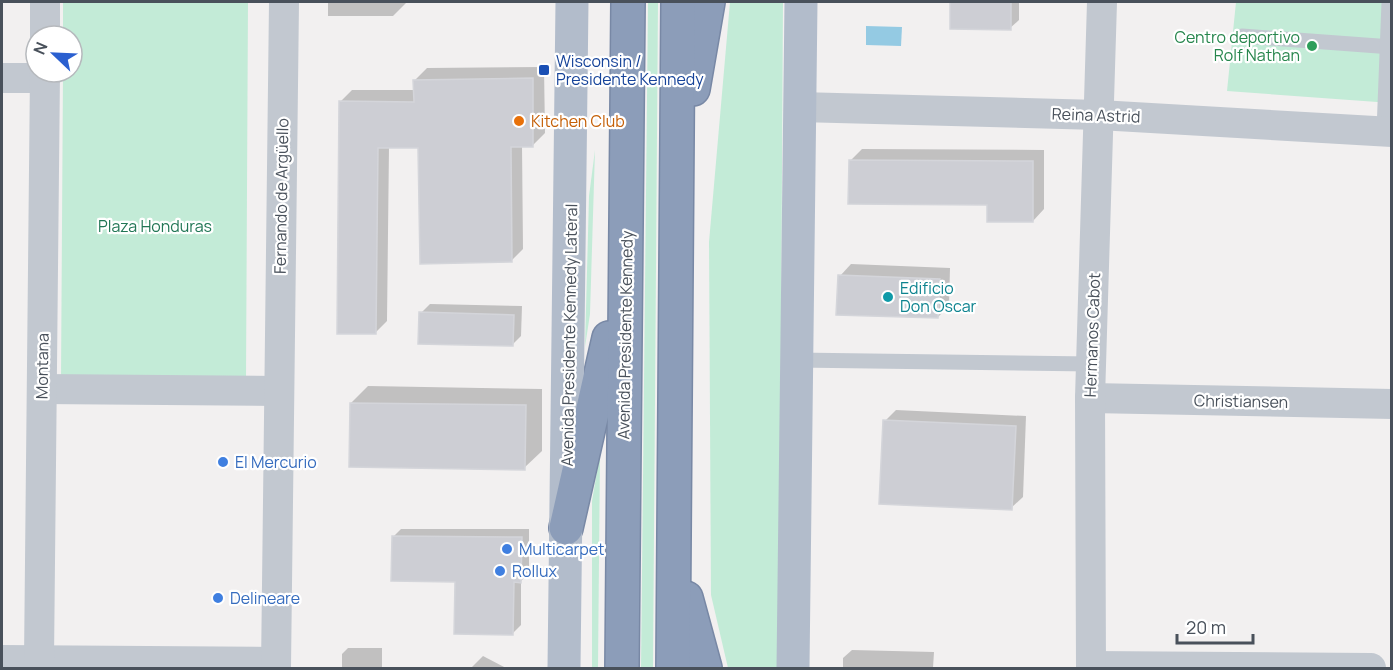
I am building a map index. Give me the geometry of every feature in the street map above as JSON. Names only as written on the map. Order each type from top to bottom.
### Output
[{"type":"highway","name":"Avenida Presidente Kennedy","points":[[622,669],[628,2]]},
{"type":"highway","points":[[673,669],[678,2]]},
{"type":"highway","points":[[677,188],[708,2]]},
{"type":"highway","points":[[566,528],[603,376],[626,241]]},
{"type":"highway","points":[[674,515],[687,604],[705,669]]},
{"type":"main road","name":"Avenida Presidente Kennedy Lateral","points":[[564,669],[572,2]]},
{"type":"main road","points":[[793,669],[801,2]]},
{"type":"street","points":[[45,2],[45,24]]},
{"type":"street","name":"Fernando de Argüello","points":[[276,665],[284,2]]},
{"type":"street","name":"Hermanos Cabot","points":[[1091,668],[1090,398],[1102,2]]},
{"type":"street","points":[[2,78],[24,76]]},
{"type":"street","name":"Montana","points":[[39,660],[45,84]]},
{"type":"street","name":"Reina Astrid","points":[[799,107],[1099,115],[1388,131]]},
{"type":"street","points":[[42,390],[279,392]]},
{"type":"street","name":"Christiansen","points":[[1090,398],[1392,404]]},
{"type":"street","points":[[2,660],[276,665]]},
{"type":"street","points":[[1091,668],[1371,669]]},
{"type":"lane","points":[[1388,131],[1389,2]]},
{"type":"lane","points":[[1242,36],[1389,47]]},
{"type":"lane","points":[[796,360],[1091,364]]},
{"type":"green space","name":"Plaza Honduras","points":[[63,2],[248,2],[246,380],[61,380],[63,84],[84,84],[84,24],[63,24]]},
{"type":"green space","points":[[648,2],[658,2],[653,668],[641,668]]},
{"type":"green space","points":[[730,2],[783,2],[779,668],[728,668],[711,595],[709,242]]},
{"type":"green space","name":"Centro deportivo Rolf Nathan","points":[[1236,2],[1391,2],[1391,103],[1227,91]]},
{"type":"green space","points":[[595,150],[590,314],[585,347],[589,196]]},
{"type":"green space","points":[[600,454],[598,668],[592,668],[592,501]]},
{"type":"water","points":[[866,26],[902,27],[901,46],[866,45]]},
{"type":"building","points":[[950,2],[1011,2],[1011,30],[950,29]]},
{"type":"building","points":[[533,78],[533,147],[511,147],[512,262],[420,264],[418,148],[378,148],[376,334],[337,334],[339,101],[414,102],[413,80]]},
{"type":"building","points":[[849,160],[1033,161],[1033,222],[987,222],[987,205],[848,204]]},
{"type":"building","name":"Edificio Don Oscar","points":[[838,275],[940,279],[938,318],[836,315]]},
{"type":"building","points":[[419,312],[514,315],[513,346],[418,344]]},
{"type":"building","points":[[350,403],[526,405],[525,470],[349,467]]},
{"type":"building","points":[[883,420],[1016,426],[1012,510],[879,504]]},
{"type":"building","points":[[392,536],[522,537],[521,583],[514,582],[513,635],[454,634],[455,582],[391,581]]},
{"type":"place","name":"Centro deportivo Rolf Nathan","points":[[1312,46]]},
{"type":"place","name":"Wisconsin / Presidente Kennedy","points":[[544,70]]},
{"type":"place","name":"Kitchen Club","points":[[519,121]]},
{"type":"place","name":"Edificio Don Oscar","points":[[888,297]]},
{"type":"place","name":"El Mercurio","points":[[223,462]]},
{"type":"place","name":"Multicarpet","points":[[507,549]]},
{"type":"place","name":"Rollux","points":[[500,571]]},
{"type":"place","name":"Delineare","points":[[218,598]]}]
